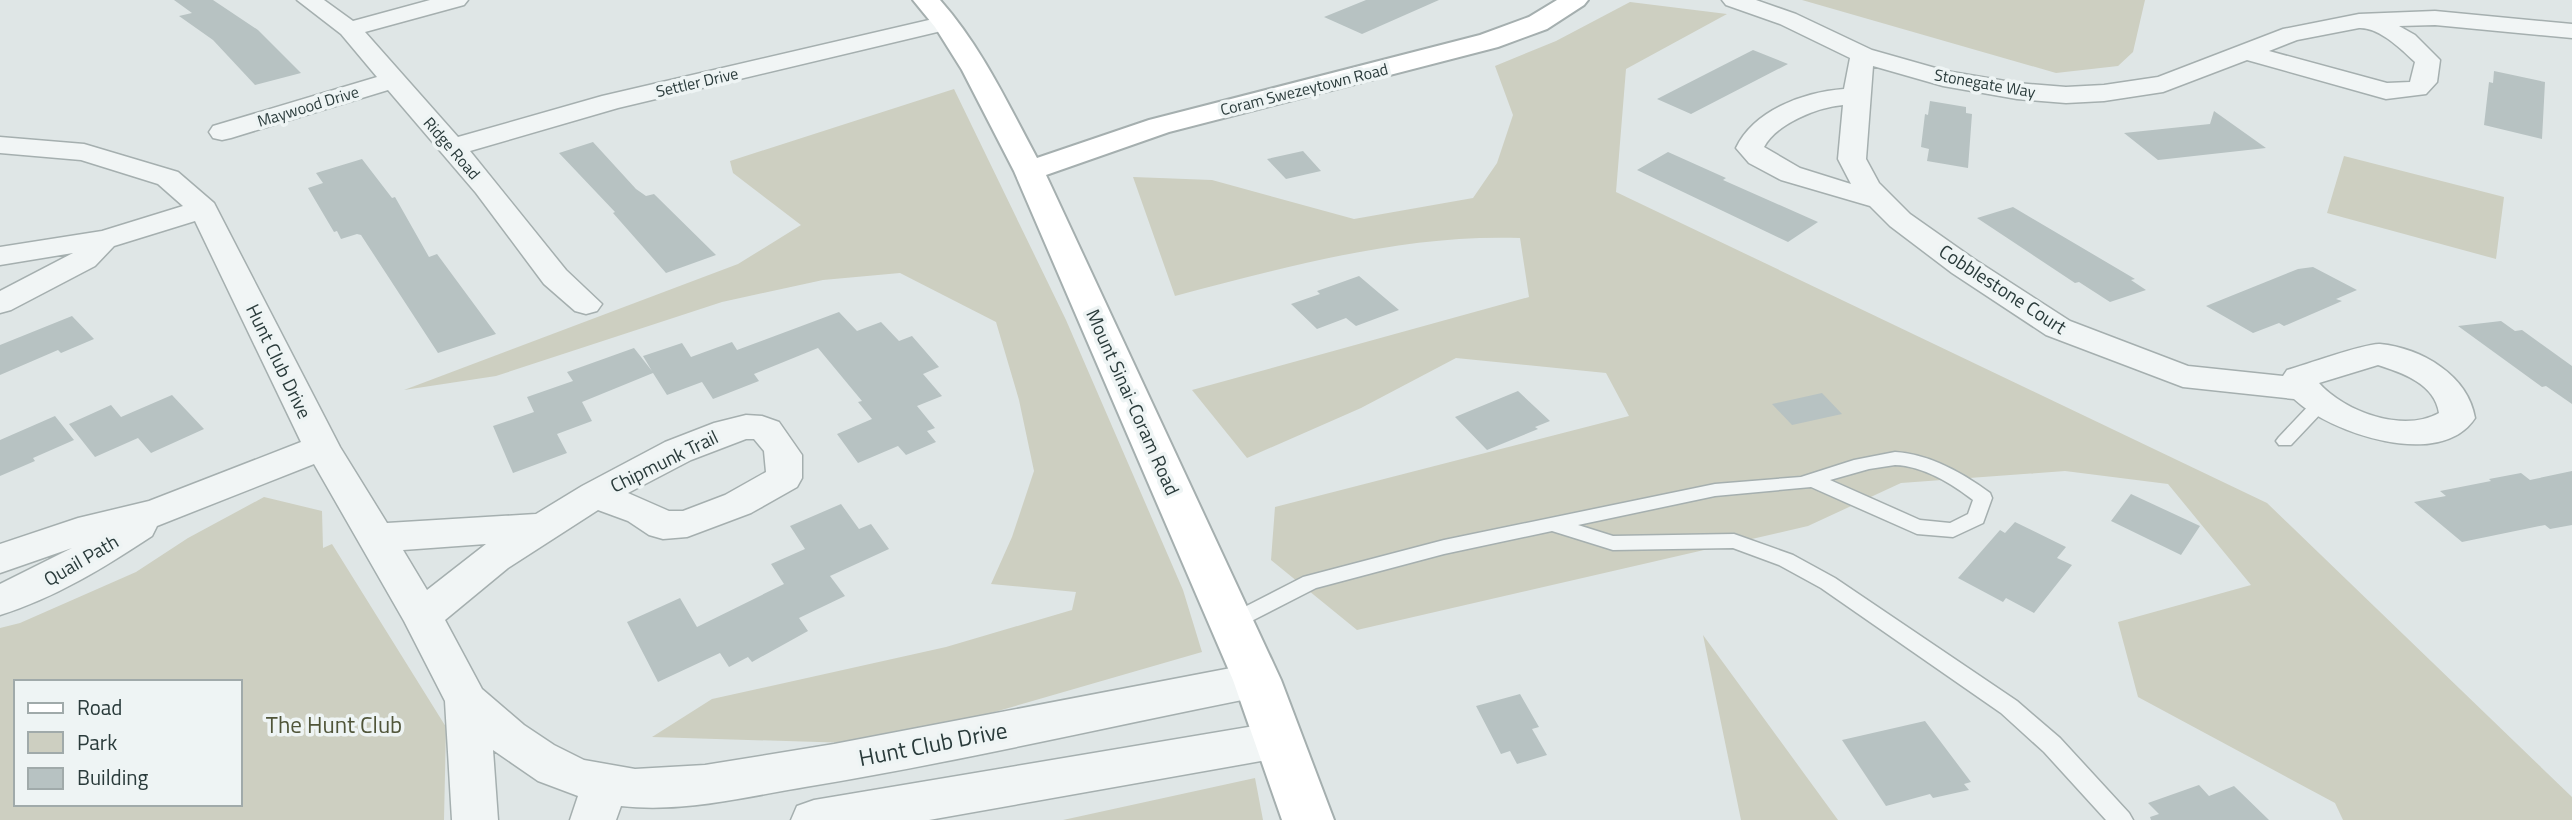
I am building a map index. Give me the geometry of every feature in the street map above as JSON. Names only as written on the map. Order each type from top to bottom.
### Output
[{"type":"main road","name":"Mount Sinai-Coram Road","points":[[926,0],[946,23],[976,70],[1029,171],[1257,680],[1308,820]]},
{"type":"main road","name":"Coram Swezeytown Road","points":[[1029,171],[1159,126],[1489,41],[1538,23],[1574,0]]},
{"type":"street","name":"Ridge Road","points":[[309,0],[349,29],[485,187],[555,277],[586,304]]},
{"type":"street","points":[[349,29],[456,0]]},
{"type":"street","name":"Stonegate Way","points":[[1734,0],[1788,19],[1863,55],[1942,78],[2017,91],[2066,95],[2104,93],[2163,84],[2291,34],[2370,21],[2414,9],[2435,18],[2572,31]]},
{"type":"street","name":"Stonegate Way","points":[[2471,0],[2512,14],[2530,26]]},
{"type":"street","points":[[2242,51],[2386,91],[2417,89],[2424,82],[2428,60],[2406,40],[2370,21]]},
{"type":"street","name":"Settler Drive","points":[[450,148],[611,102],[946,23]]},
{"type":"street","name":"Cobblestone Court","points":[[1863,55],[1852,159],[1867,187],[1900,220],[2058,328],[2183,376],[2311,397]]},
{"type":"street","name":"Maywood Drive","points":[[222,132],[394,80]]},
{"type":"street","points":[[1857,97],[1830,96],[1795,108],[1753,139],[1750,148],[1755,155],[1770,163],[1832,189],[1880,200]]},
{"type":"street","name":"Hunt Club Drive","points":[[0,145],[84,152],[168,178],[204,209],[322,447],[422,617],[467,701],[516,746],[537,759],[590,781],[600,802],[622,787],[683,786],[833,764],[1257,680]]},
{"type":"street","points":[[0,256],[106,239],[204,209]]},
{"type":"street","points":[[0,303],[84,260],[106,239]]},
{"type":"street","name":"Quail Path","points":[[0,559],[78,532],[158,512],[322,447]]},
{"type":"street","name":"Chipmunk Trail","points":[[422,617],[494,558],[595,495]]},
{"type":"street","name":"Quail Path","points":[[0,600],[32,587],[102,550],[158,512]]},
{"type":"street","points":[[375,538],[544,527]]},
{"type":"street","name":"Hunt Club Drive","points":[[467,701],[475,820]]},
{"type":"street","points":[[814,820],[1278,740]]},
{"type":"lane","points":[[2285,441],[2311,397]]},
{"type":"lane","points":[[1232,623],[1310,582],[1444,547],[1715,490],[1803,483],[1850,467],[1904,459],[1969,485],[1983,498],[1976,518],[1953,530],[1917,527],[1812,480]]},
{"type":"lane","points":[[1551,525],[1614,543],[1734,541],[1786,560],[1828,583],[2010,707],[2052,745],[2121,820]]},
{"type":"green space","points":[[1802,0],[2145,0],[2133,52],[2118,66],[2056,73]]},
{"type":"green space","points":[[1630,2],[1727,14],[1626,69],[1616,192],[2267,503],[2572,797],[2572,820],[2343,820],[2335,803],[2138,697],[2118,622],[2251,585],[2168,484],[2065,471],[1901,483],[1808,526],[1357,630],[1271,560],[1275,507],[1629,416],[1606,373],[1456,358],[1361,408],[1247,458],[1192,390],[1529,297],[1520,238],[1432,241],[1388,247],[1302,264],[1175,296],[1133,177],[1212,180],[1354,219],[1473,198],[1497,163],[1513,115],[1495,66],[1556,41]]},
{"type":"green space","points":[[954,89],[1066,320],[1183,590],[1202,652],[884,744],[652,737],[712,699],[946,647],[1072,610],[1076,592],[991,584],[1012,537],[1034,471],[1019,400],[996,322],[900,273],[823,280],[722,302],[496,376],[404,390],[738,264],[801,225],[733,173],[730,161]]},
{"type":"green space","points":[[2344,156],[2504,197],[2496,259],[2327,213]]},
{"type":"green space","name":"The Hunt Club","points":[[264,497],[322,511],[323,548],[332,544],[446,727],[444,820],[0,820],[0,628],[20,623],[136,572],[188,538]]},
{"type":"green space","points":[[1703,635],[1838,820],[1741,820]]},
{"type":"green space","points":[[1255,778],[1263,820],[1063,820]]},
{"type":"building","points":[[174,0],[213,0],[258,30],[301,73],[255,85],[213,40],[179,16],[192,13]]},
{"type":"building","points":[[1366,0],[1439,0],[1362,34],[1324,17]]},
{"type":"building","points":[[1753,50],[1788,64],[1691,114],[1657,99]]},
{"type":"building","points":[[2494,71],[2545,82],[2542,139],[2484,125],[2489,82],[2493,83]]},
{"type":"building","points":[[1930,101],[1966,107],[1966,113],[1972,114],[1968,168],[1927,161],[1929,149],[1921,147],[1925,114],[1928,115]]},
{"type":"building","points":[[2214,111],[2266,148],[2158,160],[2124,133],[2210,124]]},
{"type":"building","points":[[593,142],[636,189],[646,196],[654,194],[716,255],[666,273],[613,213],[615,212],[559,153]]},
{"type":"building","points":[[1303,151],[1321,171],[1286,179],[1267,159]]},
{"type":"building","points":[[1668,152],[1726,178],[1723,180],[1818,222],[1788,242],[1637,170]]},
{"type":"building","points":[[362,159],[392,198],[395,197],[429,257],[437,254],[496,334],[438,353],[361,235],[341,239],[337,231],[334,232],[308,188],[323,183],[316,173]]},
{"type":"building","points":[[2013,207],[2135,279],[2131,280],[2146,290],[2110,302],[2079,282],[2075,283],[1977,218]]},
{"type":"building","points":[[2313,267],[2357,290],[2336,299],[2342,301],[2284,326],[2279,323],[2253,333],[2206,306],[2298,269]]},
{"type":"building","points":[[1359,276],[1399,310],[1356,326],[1346,318],[1317,329],[1291,304],[1320,294],[1317,291]]},
{"type":"building","points":[[839,312],[857,331],[881,322],[899,341],[912,336],[939,367],[923,374],[942,396],[917,406],[935,428],[927,431],[936,442],[906,455],[898,446],[858,463],[837,434],[872,419],[858,402],[862,401],[818,348],[754,374],[759,381],[713,399],[702,382],[667,395],[653,373],[582,402],[592,421],[557,434],[567,453],[513,473],[493,426],[534,412],[527,397],[573,381],[567,372],[634,348],[652,371],[643,356],[682,343],[691,357],[732,342],[737,350]]},
{"type":"building","points":[[72,316],[94,339],[61,353],[58,350],[0,375],[0,345]]},
{"type":"building","points":[[2501,321],[2515,331],[2522,330],[2572,366],[2572,404],[2546,386],[2542,387],[2458,326]]},
{"type":"building","points":[[1518,391],[1550,421],[1535,427],[1538,429],[1487,450],[1455,417]]},
{"type":"building","points":[[1822,393],[1842,414],[1792,425],[1772,404]]},
{"type":"building","points":[[172,395],[204,429],[151,453],[138,438],[95,457],[69,424],[111,405],[121,417]]},
{"type":"building","points":[[55,416],[74,440],[0,476],[0,440]]},
{"type":"building","points":[[2572,471],[2572,525],[2550,529],[2545,525],[2462,542],[2414,502],[2446,496],[2440,491],[2491,481],[2489,479],[2521,473],[2530,480]]},
{"type":"building","points":[[2131,494],[2200,526],[2181,555],[2111,521]]},
{"type":"building","points":[[841,504],[859,529],[871,524],[889,549],[830,576],[845,596],[799,618],[808,631],[752,662],[748,657],[729,667],[720,653],[658,682],[627,622],[680,598],[697,627],[784,584],[771,564],[805,549],[790,526]]},
{"type":"building","points":[[2015,522],[2066,547],[2057,558],[2072,565],[2034,613],[2006,598],[2003,602],[1958,578],[2000,530],[2005,533]]},
{"type":"building","points":[[1520,694],[1539,727],[1532,729],[1547,755],[1517,764],[1510,751],[1501,754],[1476,706]]},
{"type":"building","points":[[1925,721],[1971,782],[1964,784],[1969,790],[1933,798],[1930,794],[1886,806],[1842,740]]},
{"type":"building","points":[[2199,785],[2209,796],[2234,786],[2269,820],[2151,820],[2150,817],[2159,814],[2148,803]]}]
